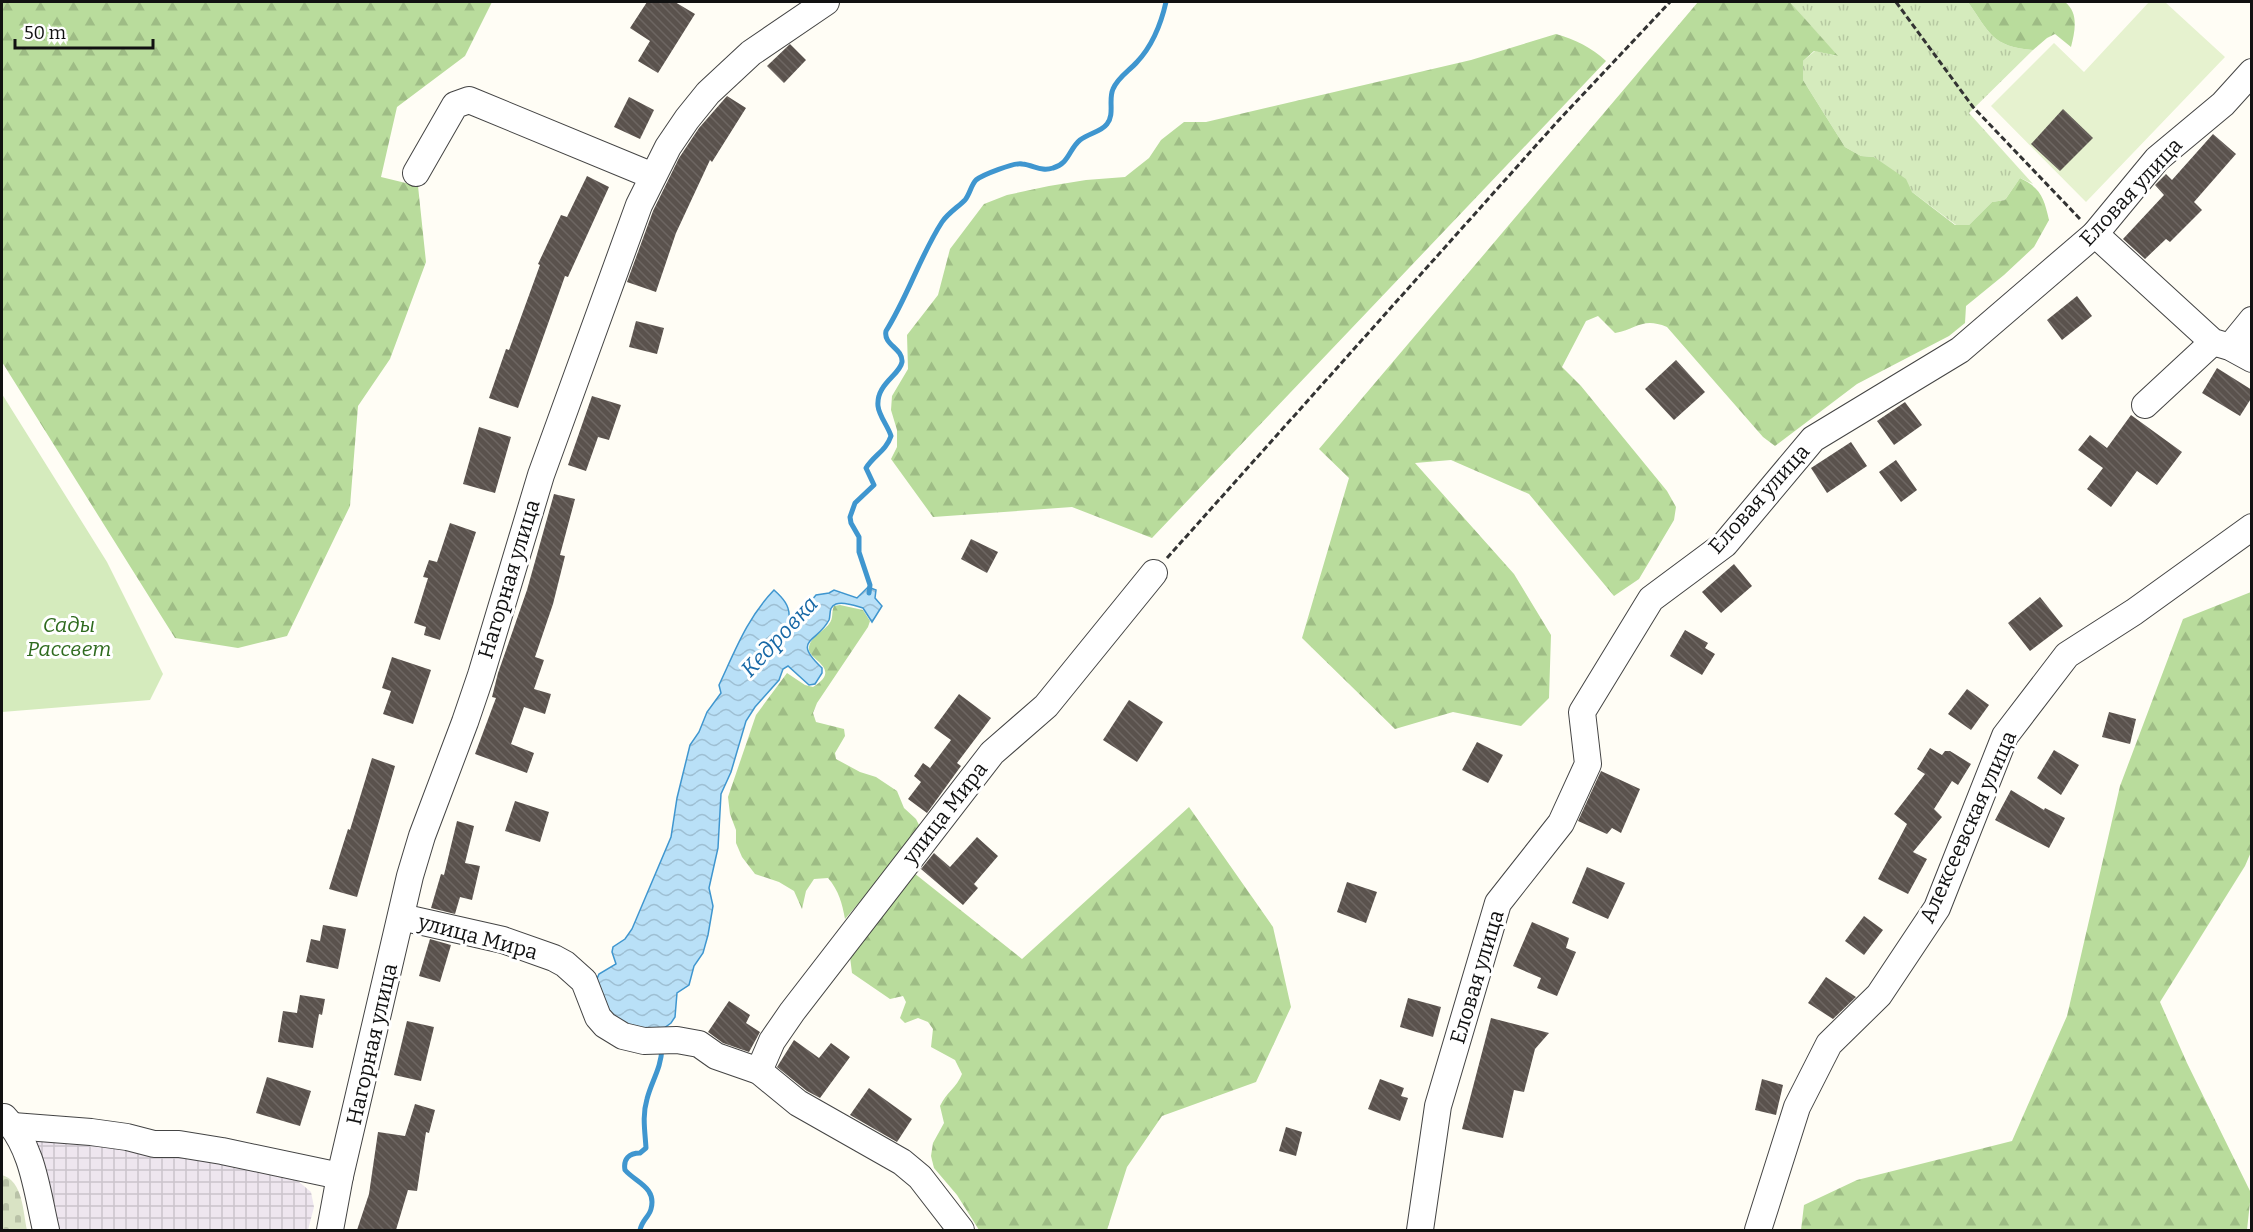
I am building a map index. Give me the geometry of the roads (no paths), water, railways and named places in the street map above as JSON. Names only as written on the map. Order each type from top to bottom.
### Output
[{"type":"street","name":"Нагорная улица","points":[[330,1230],[340,1176],[422,836],[471,704],[541,475],[626,240],[668,147],[708,93],[751,53],[826,2]]},
{"type":"street","name":"Еловая улица","points":[[1420,1230],[1438,1106],[1498,903],[1561,823],[1588,764],[1582,712],[1651,599],[1725,544],[1813,439],[1960,350],[2095,234],[2129,190],[2157,159],[2223,104],[2252,72]]},
{"type":"street","points":[[416,173],[455,105],[469,100],[653,176]]},
{"type":"street","points":[[2095,234],[2232,349]]},
{"type":"street","points":[[2145,405],[2232,349],[2252,320]]},
{"type":"street","name":"Алексеевская улица","points":[[1758,1230],[1797,1107],[1829,1044],[1879,995],[1937,908],[2005,736],[2067,655],[2134,612],[2252,527]]},
{"type":"street","name":"улица Мира","points":[[759,1071],[772,1041],[792,1012],[992,753],[1046,706],[1154,573]]},
{"type":"street","name":"улица Мира","points":[[401,917],[503,940],[554,958],[565,964],[584,981],[598,1017],[605,1025],[623,1035],[644,1041],[677,1040],[699,1044],[716,1056],[759,1071],[798,1102],[902,1162],[920,1178],[961,1230]]},
{"type":"street","points":[[7,1120],[127,1137],[154,1144],[190,1146],[340,1176]]},
{"type":"street","points":[[7,1120],[24,1144],[46,1230]]},
{"type":"water","points":[[868,587],[876,590],[875,598],[882,606],[872,622],[863,608],[843,603],[833,605],[829,620],[807,646],[808,652],[822,668],[822,673],[815,684],[809,685],[788,666],[783,669],[779,680],[746,721],[731,772],[721,794],[718,848],[709,888],[713,906],[703,953],[694,966],[689,985],[677,993],[675,1017],[671,1023],[664,1028],[639,1032],[606,1012],[596,981],[599,974],[616,964],[612,952],[613,947],[625,939],[632,929],[671,837],[677,798],[690,745],[699,732],[707,712],[721,693],[719,685],[742,635],[756,612],[774,590],[785,602],[789,617],[798,615],[816,595],[834,590],[857,598]]},
{"type":"waterway","name":"Кедровка","points":[[869,593],[870,585],[859,552],[859,537],[850,517],[855,503],[874,485],[866,468],[886,446],[891,436],[879,410],[878,398],[902,362],[900,353],[887,340],[886,331],[927,248],[942,222],[965,200],[976,180],[999,169],[1018,164],[1045,169],[1058,166],[1066,160],[1080,140],[1104,127],[1111,116],[1113,89],[1148,49],[1159,26],[1166,2]]},
{"type":"waterway","name":"Кедровка","points":[[640,1230],[651,1209],[651,1195],[625,1170],[625,1163],[630,1155],[640,1153],[646,1148],[645,1105],[660,1062],[662,1048]]},
{"type":"park label","name":"Сады Рассвет","points":[[69,637]]}]
